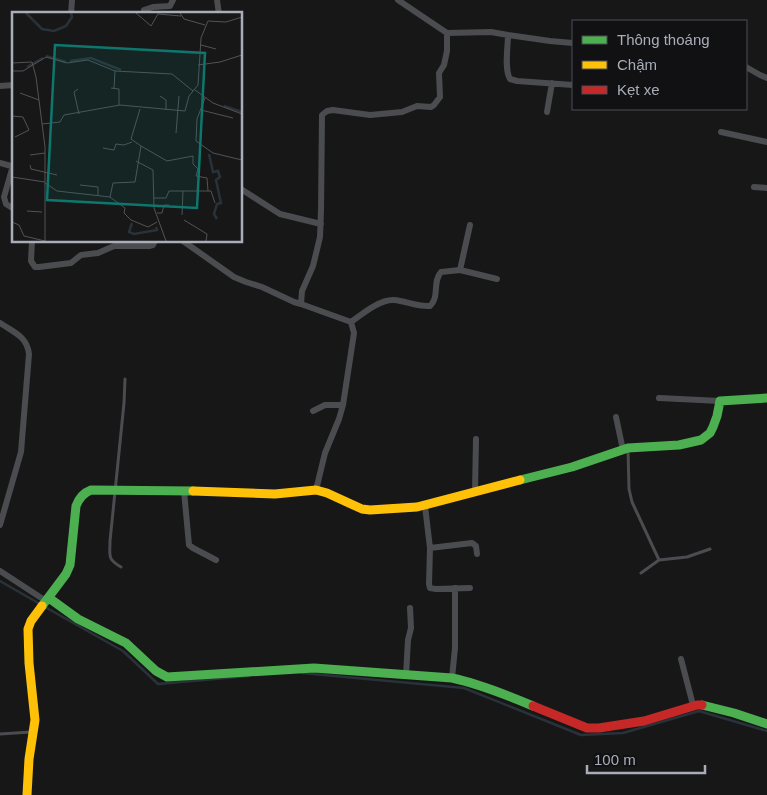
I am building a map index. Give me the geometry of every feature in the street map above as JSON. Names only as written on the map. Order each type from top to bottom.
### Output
[{"type":"street","points":[[144,10],[153,7],[170,6],[173,0]]},
{"type":"street","points":[[398,0],[447,33],[491,32],[550,42],[572,43]]},
{"type":"street","points":[[301,304],[302,291],[313,266],[320,238],[322,115],[327,111],[333,110],[370,115],[402,112],[417,106],[434,106],[440,97],[439,73],[444,65],[447,51],[447,33]]},
{"type":"street","points":[[508,35],[507,63],[510,79],[572,85]]},
{"type":"street","points":[[747,68],[767,78]]},
{"type":"street","points":[[547,112],[552,83]]},
{"type":"street","points":[[722,132],[767,142]]},
{"type":"street","points":[[0,163],[10,166],[12,169],[4,197],[6,204],[12,208]]},
{"type":"street","points":[[754,187],[767,188]]},
{"type":"street","points":[[242,190],[280,214],[321,224]]},
{"type":"street","points":[[460,270],[470,225]]},
{"type":"street","points":[[32,242],[31,261],[36,267],[39,267],[70,263],[81,255],[98,253],[114,246],[149,246],[153,245],[154,242]]},
{"type":"street","points":[[184,242],[234,277],[262,286],[294,302],[351,322],[353,325],[354,333],[343,405],[325,453],[316,490]]},
{"type":"street","points":[[351,322],[386,300],[430,306],[435,299],[437,277],[444,271],[460,270],[497,279]]},
{"type":"street","points":[[0,323],[24,340],[28,346],[29,354],[21,452],[4,499],[0,525]]},
{"type":"street","points":[[659,398],[720,401],[767,398]]},
{"type":"street","points":[[27,795],[35,714],[29,663],[28,629],[31,621],[48,600],[70,565],[76,506],[82,494],[91,490],[275,494],[316,490],[370,510],[425,506],[626,449],[679,445],[701,440],[710,433],[713,427],[720,401]]},
{"type":"street","points":[[314,410],[325,405],[343,405]]},
{"type":"street","points":[[616,417],[626,449]]},
{"type":"street","points":[[475,491],[476,439]]},
{"type":"street","points":[[184,491],[189,545],[216,560]]},
{"type":"street","points":[[425,506],[430,548],[430,588],[470,588]]},
{"type":"street","points":[[430,548],[472,543],[476,546],[477,554]]},
{"type":"street","points":[[0,571],[78,619],[126,643],[156,671],[167,676],[314,668],[452,678],[494,690],[583,726],[594,728],[644,721],[700,704],[767,724]]},
{"type":"street","points":[[452,678],[455,648],[456,588]]},
{"type":"street","points":[[406,675],[408,640],[411,628],[410,608]]},
{"type":"street","points":[[681,659],[693,706]]},
{"type":"lane","points":[[121,567],[112,562],[110,558],[110,541],[125,379]]},
{"type":"lane","points":[[626,449],[628,489],[632,502],[659,560]]},
{"type":"lane","points":[[641,574],[659,560],[687,557],[710,549]]},
{"type":"lane","points":[[0,734],[34,732]]},
{"type":"waterway","points":[[0,581],[40,604]]},
{"type":"waterway","points":[[45,607],[123,651],[158,684],[249,676]]},
{"type":"waterway","points":[[302,673],[464,688],[581,735],[623,733],[699,711],[767,731]]},
{"type":"traffic: fast","points":[[520,480],[572,467],[628,448],[679,445],[701,440],[710,433],[713,427],[720,401],[767,398]]},
{"type":"traffic: fast","points":[[42,606],[66,574],[70,565],[76,506],[84,494],[91,490],[193,491]]},
{"type":"traffic: fast","points":[[49,598],[78,619],[126,643],[156,671],[167,677],[314,668],[452,678],[483,687],[533,706]]},
{"type":"traffic: fast","points":[[702,705],[767,724]]},
{"type":"traffic: slow","points":[[193,491],[275,494],[316,490],[362,509],[370,510],[417,507],[520,480]]},
{"type":"traffic: slow","points":[[27,795],[29,759],[35,720],[29,663],[28,629],[31,621],[42,606]]},
{"type":"traffic: jam","points":[[533,706],[587,728],[599,728],[644,721],[702,705]]}]
